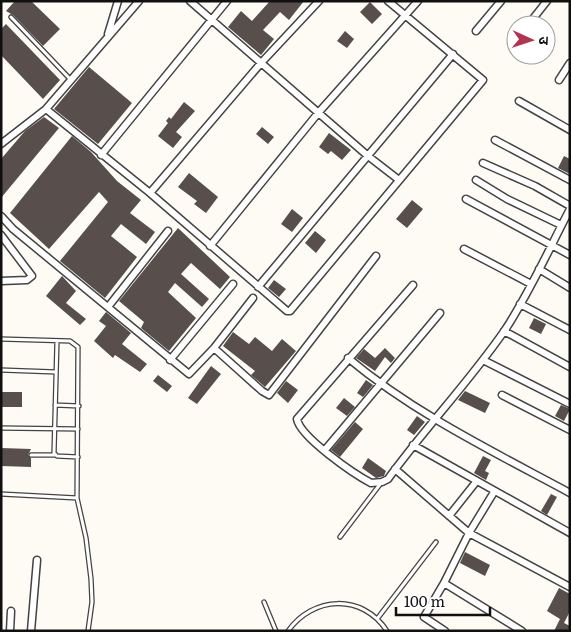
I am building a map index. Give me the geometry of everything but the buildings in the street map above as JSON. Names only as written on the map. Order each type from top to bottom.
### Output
[{"type":"street","points":[[108,35],[118,1]]},
{"type":"street","points":[[1,144],[46,109],[139,1]]},
{"type":"street","points":[[190,1],[368,156],[399,180]]},
{"type":"street","points":[[101,155],[227,1]]},
{"type":"street","points":[[150,193],[261,63],[319,1]]},
{"type":"street","points":[[46,109],[150,193],[284,310],[290,311],[483,80],[388,1]]},
{"type":"street","points":[[210,246],[319,112],[406,17],[418,1]]},
{"type":"street","points":[[476,31],[501,1]]},
{"type":"street","points":[[536,15],[547,1]]},
{"type":"street","points":[[258,287],[453,54]]},
{"type":"street","points":[[559,80],[570,63]]},
{"type":"street","points":[[519,101],[570,130]]},
{"type":"street","points":[[495,140],[570,180]]},
{"type":"street","points":[[413,285],[297,419],[301,427],[325,450],[371,483],[382,482],[388,479],[504,331],[552,246],[570,208],[536,186],[483,163]]},
{"type":"street","points":[[476,180],[507,199],[561,225]]},
{"type":"street","points":[[466,199],[570,255]]},
{"type":"street","points":[[1,216],[13,229],[189,374],[214,348],[253,298]]},
{"type":"street","points":[[108,307],[168,231]]},
{"type":"street","points":[[1,235],[32,274],[32,278],[27,280],[1,281]]},
{"type":"street","points":[[464,249],[531,284]]},
{"type":"street","points":[[214,348],[262,391],[269,394],[376,256]]},
{"type":"street","points":[[539,269],[570,288]]},
{"type":"street","points":[[170,360],[232,284]]},
{"type":"street","points":[[520,304],[570,330]]},
{"type":"street","points":[[325,450],[440,313]]},
{"type":"street","points":[[504,331],[570,367]]},
{"type":"street","points":[[348,358],[380,385],[434,419],[570,493]]},
{"type":"street","points":[[483,360],[570,404]]},
{"type":"street","points":[[502,395],[570,430]]},
{"type":"street","points":[[413,445],[494,492],[570,532]]},
{"type":"street","points":[[395,469],[469,533],[570,587]]},
{"type":"street","points":[[449,516],[476,482]]},
{"type":"street","points":[[445,631],[424,617],[444,583],[469,533],[494,492]]},
{"type":"street","points":[[31,631],[37,560]]},
{"type":"street","points":[[444,583],[522,631]]},
{"type":"street","points":[[10,631],[12,611]]},
{"type":"lane","points":[[11,17],[72,81]]},
{"type":"lane","points":[[1,340],[70,341],[78,347],[77,498],[86,538],[91,579],[91,610],[88,631]]},
{"type":"lane","points":[[55,455],[57,341]]},
{"type":"lane","points":[[1,370],[56,372]]},
{"type":"lane","points":[[55,405],[79,406]]},
{"type":"lane","points":[[1,428],[78,429]]},
{"type":"lane","points":[[31,455],[78,457]]},
{"type":"lane","points":[[340,537],[382,482]]},
{"type":"lane","points":[[1,494],[77,498]]},
{"type":"lane","points":[[377,619],[436,542]]},
{"type":"lane","points":[[264,602],[276,631]]},
{"type":"lane","points":[[288,631],[305,613],[329,603],[355,606],[377,619],[386,631]]}]
